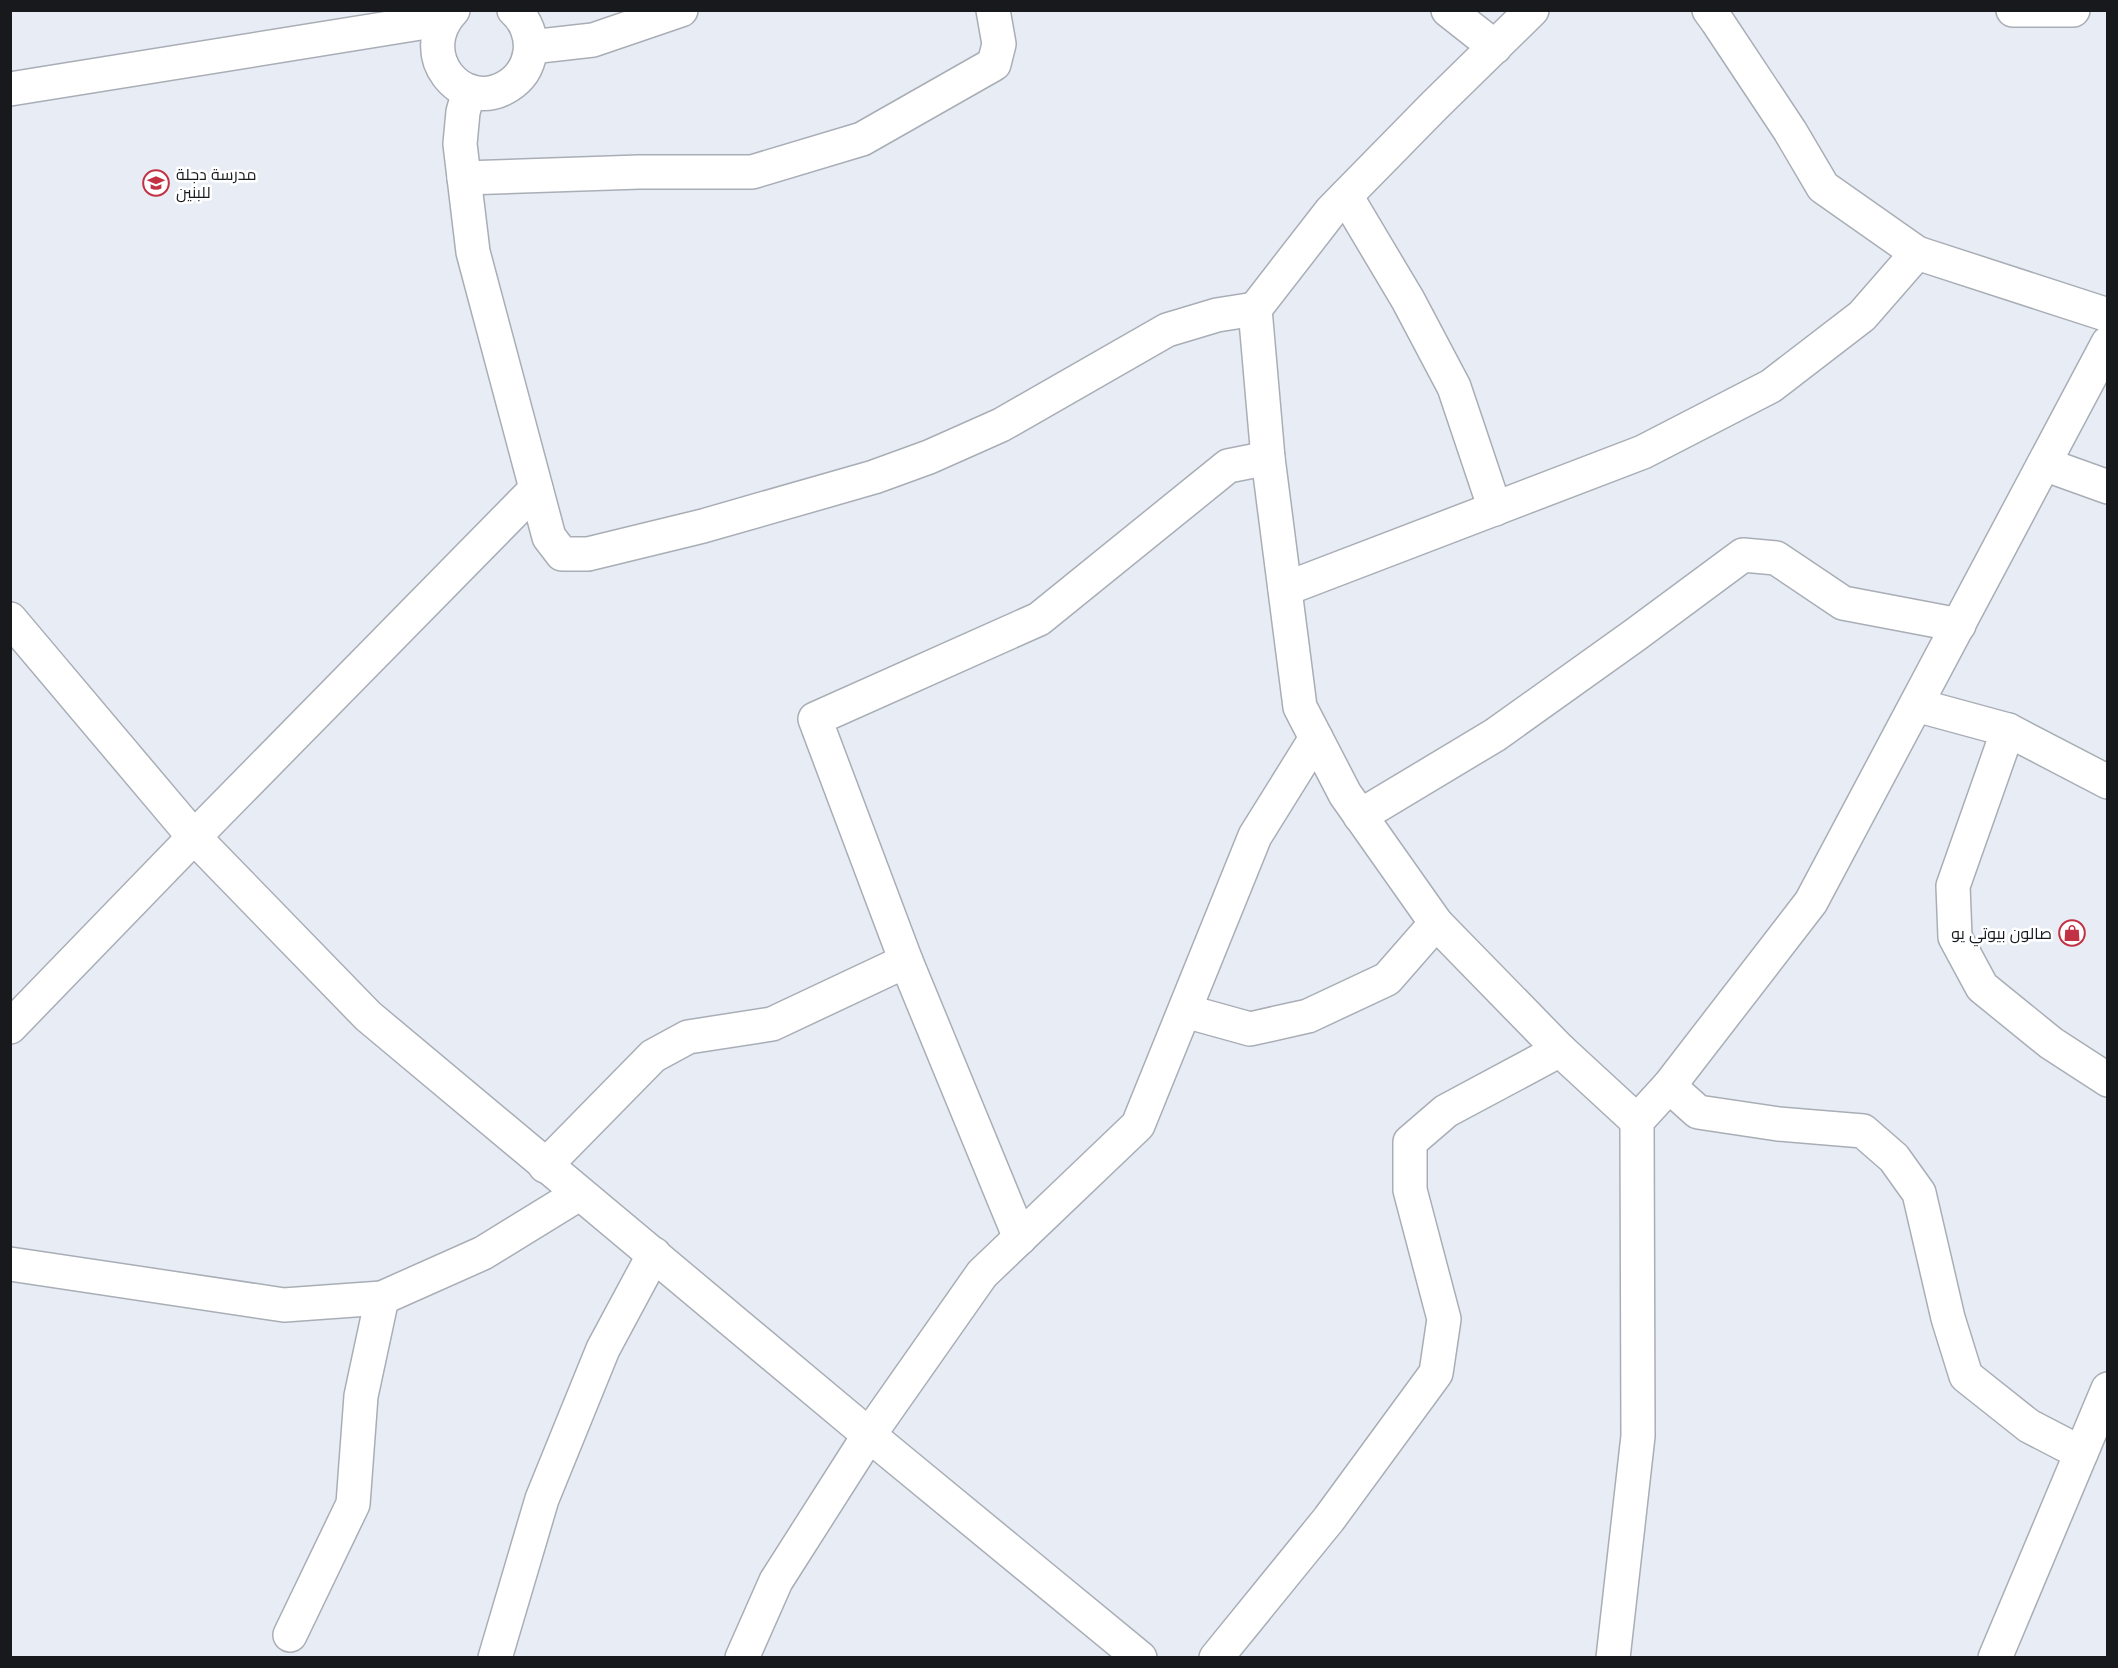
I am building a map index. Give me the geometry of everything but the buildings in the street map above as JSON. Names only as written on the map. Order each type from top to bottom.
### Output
[{"type":"street","points":[[531,46],[593,40],[681,10]]},
{"type":"street","points":[[464,178],[639,172],[752,172],[862,140],[994,64],[999,44],[993,10]]},
{"type":"street","points":[[1448,10],[1495,46]]},
{"type":"street","points":[[1532,10],[1331,211],[1255,309],[1268,458],[1300,707],[1345,794],[1436,922],[1560,1050],[1637,1121]]},
{"type":"street","points":[[1709,10],[1790,131],[1823,187],[1917,253],[2108,315]]},
{"type":"street","points":[[2013,10],[2017,12],[2073,10]]},
{"type":"street","points":[[449,15],[440,30],[437,42],[442,67],[458,86],[482,93],[494,92],[516,81],[526,65],[531,46],[527,28],[516,11]]},
{"type":"street","points":[[10,89],[449,15]]},
{"type":"street","points":[[470,91],[463,112],[460,144],[473,252],[549,537],[562,554],[588,554],[703,526],[874,477],[929,457],[1000,425],[1167,330],[1217,315],[1255,309]]},
{"type":"street","points":[[1346,196],[1408,300],[1454,387],[1495,509]]},
{"type":"street","points":[[1285,589],[1643,452],[1771,386],[1862,316],[1917,253]]},
{"type":"street","points":[[1613,1658],[1638,1436],[1637,1121],[1669,1086],[1811,902],[2108,344]]},
{"type":"street","points":[[1020,1238],[906,961],[815,719],[1039,620],[1228,466],[1268,458]]},
{"type":"street","points":[[2044,464],[2108,487]]},
{"type":"street","points":[[10,1027],[536,489]]},
{"type":"street","points":[[1360,816],[1495,735],[1743,555],[1776,558],[1843,603],[1959,625]]},
{"type":"street","points":[[10,619],[194,837],[368,1016],[545,1166],[654,1254],[1126,1654]]},
{"type":"street","points":[[1917,705],[2008,730],[2108,782]]},
{"type":"street","points":[[2008,730],[1953,886],[1955,937],[1982,987],[2051,1043],[2108,1080]]},
{"type":"street","points":[[742,1658],[776,1581],[868,1435],[982,1274],[1138,1125],[1255,836],[1316,738]]},
{"type":"street","points":[[1185,1011],[1250,1029],[1308,1016],[1387,979],[1436,922]]},
{"type":"street","points":[[545,1166],[653,1056],[688,1037],[772,1024],[906,961]]},
{"type":"street","points":[[1216,1658],[1329,1519],[1436,1373],[1444,1319],[1410,1190],[1410,1142],[1446,1111],[1560,1050]]},
{"type":"street","points":[[1669,1086],[1698,1112],[1778,1124],[1863,1131],[1879,1144],[1894,1158],[1919,1193],[1948,1318],[1966,1376],[2029,1426],[2081,1453]]},
{"type":"street","points":[[10,1264],[284,1305],[382,1298],[483,1252],[579,1194]]},
{"type":"street","points":[[495,1658],[542,1499],[603,1350],[654,1254]]},
{"type":"street","points":[[290,1635],[353,1504],[361,1396],[382,1298]]},
{"type":"street","points":[[1995,1658],[2108,1389]]},
{"type":"place","name":"مدرسة دجلة للبنين","points":[[156,183]]},
{"type":"place","name":"صالون بيوتي يو","points":[[2072,933]]}]
